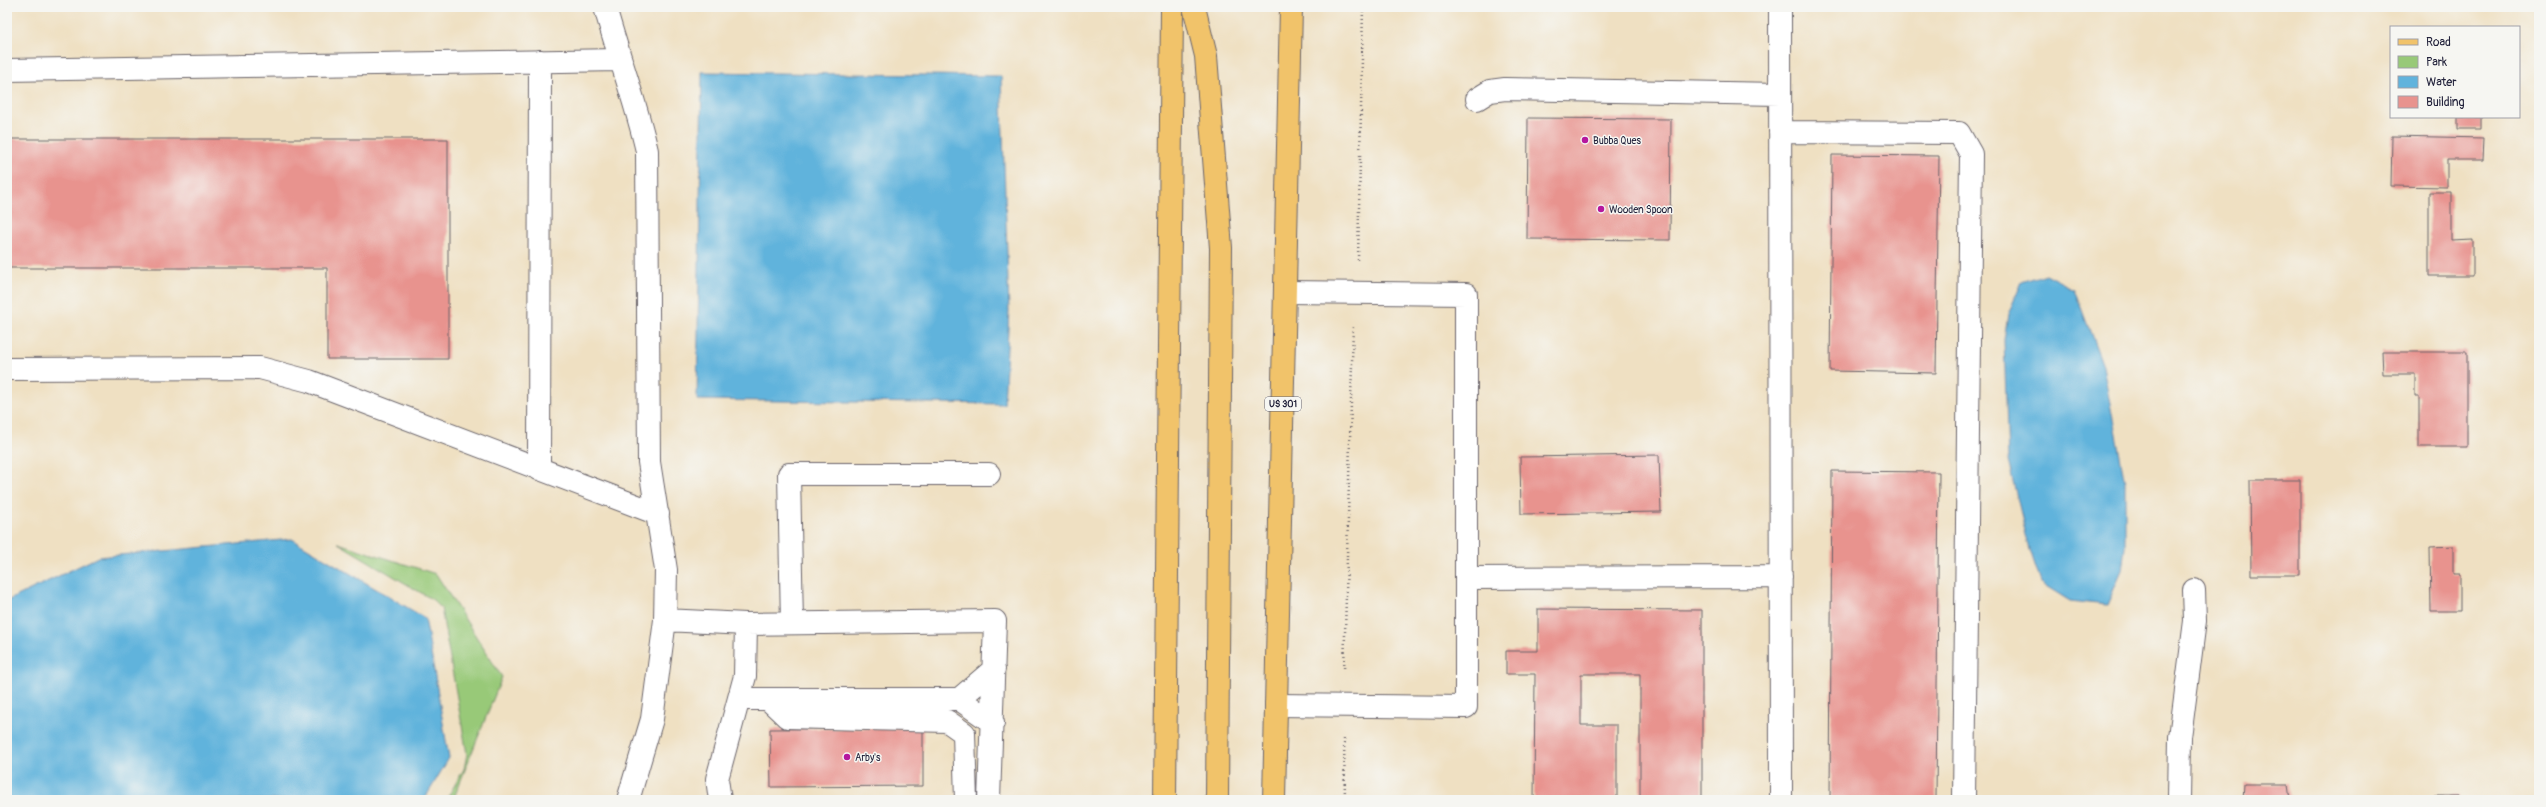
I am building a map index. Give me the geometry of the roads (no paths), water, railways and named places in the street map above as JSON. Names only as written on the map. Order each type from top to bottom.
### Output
[{"type":"main road","points":[[1165,800],[1172,7]]},
{"type":"main road","points":[[1194,7],[1206,56],[1221,248],[1217,800]]},
{"type":"main road","name":"US 301","points":[[1274,800],[1291,7]]},
{"type":"lane","points":[[605,7],[619,60],[637,107],[647,151],[649,462],[666,570],[665,620],[652,719],[628,800]]},
{"type":"lane","points":[[1780,7],[1781,800]]},
{"type":"lane","points":[[7,70],[619,60]]},
{"type":"lane","points":[[539,469],[540,61]]},
{"type":"lane","points":[[1477,99],[1490,91],[1505,89],[1780,94]]},
{"type":"lane","points":[[1780,132],[1959,133],[1971,154],[1967,409],[1964,800]]},
{"type":"lane","points":[[1276,705],[1466,707],[1466,294],[1286,292]]},
{"type":"lane","points":[[7,369],[260,368],[309,381],[658,514]]},
{"type":"lane","points":[[792,623],[789,474],[989,474]]},
{"type":"lane","points":[[1466,578],[1781,577]]},
{"type":"lane","points":[[2179,800],[2180,737],[2195,621],[2194,590]]},
{"type":"lane","points":[[665,620],[746,624],[995,620],[993,723],[989,800]]},
{"type":"lane","points":[[720,800],[717,779],[745,676],[746,624]]},
{"type":"lane","points":[[959,699],[994,669]]},
{"type":"lane","points":[[739,699],[959,699],[993,723]]},
{"type":"lane","points":[[768,699],[787,717],[947,721],[964,733],[966,800]]},
{"type":"water","points":[[702,72],[1001,76],[1009,311],[1004,404],[697,400]]},
{"type":"water","points":[[2045,274],[2074,289],[2103,366],[2125,483],[2125,546],[2122,571],[2107,605],[2070,601],[2041,583],[2030,550],[2008,461],[2004,340],[2008,314],[2022,282]]},
{"type":"water","points":[[292,539],[425,618],[449,758],[424,800],[7,800],[7,601],[98,557]]},
{"type":"place","name":"Bubba Ques","points":[[1585,140]]},
{"type":"place","name":"Wooden Spoon","points":[[1601,209]]},
{"type":"place","name":"Arby's","points":[[847,757]]}]
